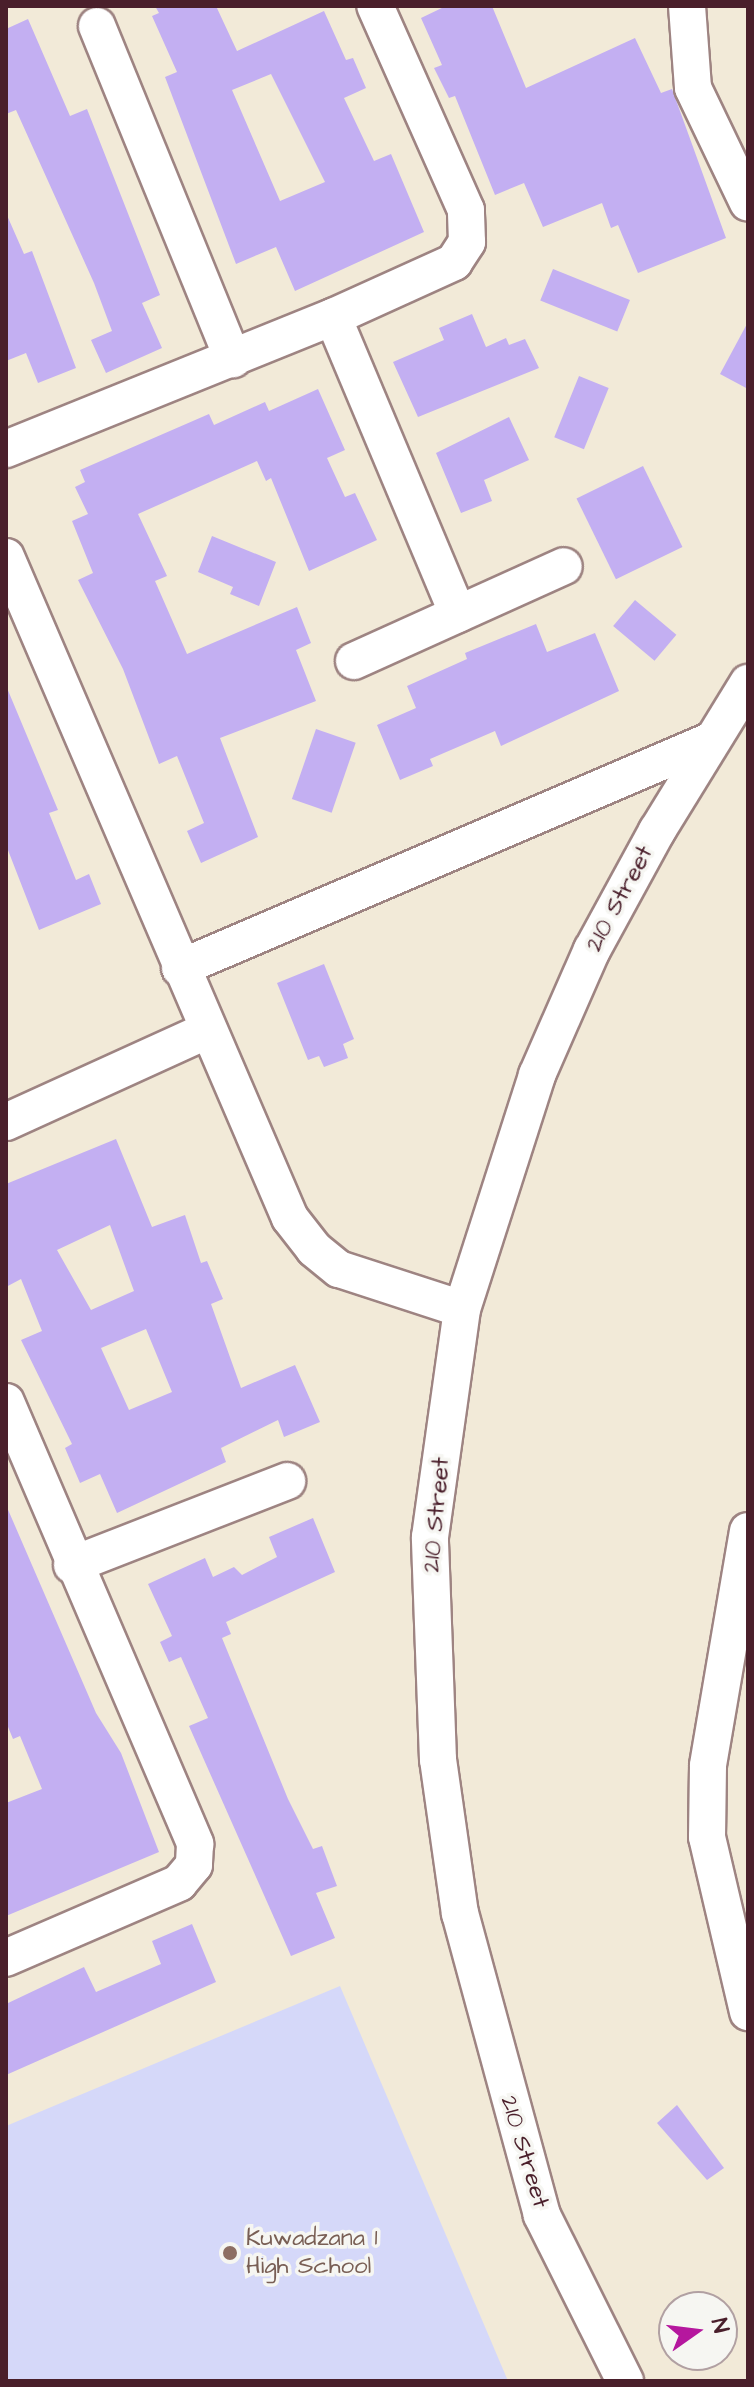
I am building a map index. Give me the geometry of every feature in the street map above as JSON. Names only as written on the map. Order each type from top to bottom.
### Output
[{"type":"street","points":[[6,449],[233,359],[454,262],[467,242],[466,210],[375,6]]},
{"type":"street","points":[[687,6],[693,88],[748,203]]},
{"type":"street","points":[[97,26],[233,359]]},
{"type":"street","points":[[333,317],[458,614]]},
{"type":"street","points":[[6,557],[206,1031],[290,1218],[314,1249],[339,1269],[462,1309]]},
{"type":"street","points":[[354,661],[564,566]]},
{"type":"street","name":"210 Street","points":[[625,2381],[542,2215],[460,1914],[438,1760],[430,1537],[462,1309],[537,1075],[564,1009],[710,741],[748,683]]},
{"type":"street","points":[[180,968],[710,741]]},
{"type":"street","points":[[6,1122],[206,1031]]},
{"type":"street","points":[[6,1958],[179,1883],[194,1865],[195,1844],[9,1416]]},
{"type":"street","points":[[72,1565],[287,1481]]},
{"type":"street","points":[[748,1531],[742,1601],[708,1766],[707,1837],[741,1960],[748,2012]]},
{"type":"shaded area","name":"Kuwadzana 1 High School","points":[[340,1986],[508,2381],[6,2381],[6,2126]]},
{"type":"building","points":[[155,6],[216,6],[237,51],[324,11],[346,60],[353,58],[366,88],[344,98],[374,161],[391,154],[424,232],[295,291],[276,247],[236,264],[165,77],[177,72],[152,16],[159,13]],"holes":[[[271,74],[325,182],[280,201],[232,90]]]},
{"type":"building","points":[[446,6],[492,6],[526,88],[635,38],[661,93],[672,89],[726,238],[638,273],[618,225],[611,228],[602,203],[543,227],[524,183],[495,195],[455,96],[449,98],[434,68],[442,65],[421,18]]},
{"type":"building","points":[[28,19],[70,116],[87,109],[160,295],[142,303],[162,348],[106,373],[91,340],[112,331],[94,283],[16,110],[6,114],[6,29]]},
{"type":"building","points":[[6,213],[24,254],[32,251],[76,368],[38,383],[26,353],[6,361]]},
{"type":"building","points":[[553,269],[630,300],[617,332],[540,301]]},
{"type":"building","points":[[472,314],[486,347],[506,338],[509,345],[525,339],[539,368],[418,417],[393,362],[444,340],[439,328]]},
{"type":"building","points":[[748,322],[748,389],[720,374]]},
{"type":"building","points":[[579,376],[609,388],[584,449],[554,437]]},
{"type":"building","points":[[318,389],[345,450],[327,458],[345,497],[355,493],[377,540],[309,571],[271,478],[266,481],[257,461],[138,514],[167,576],[155,581],[187,654],[297,607],[311,643],[296,650],[316,701],[220,738],[258,837],[201,863],[187,831],[204,823],[177,756],[159,764],[123,669],[78,580],[93,573],[72,521],[88,514],[75,487],[85,482],[80,470],[209,414],[214,425],[265,402],[269,411]]},
{"type":"building","points":[[509,417],[529,460],[484,480],[492,501],[461,513],[436,453]]},
{"type":"building","points":[[643,466],[682,547],[616,579],[576,498]]},
{"type":"building","points":[[212,536],[276,562],[259,606],[230,594],[233,587],[198,572]]},
{"type":"building","points":[[635,600],[676,635],[655,661],[613,626]]},
{"type":"building","points":[[536,624],[547,652],[595,633],[619,691],[501,746],[495,731],[430,759],[433,766],[400,780],[377,725],[416,708],[407,686],[467,659],[465,653]]},
{"type":"building","points":[[7,688],[58,810],[49,813],[76,880],[89,874],[101,904],[39,930],[6,845]]},
{"type":"building","points":[[316,729],[356,743],[332,813],[292,799]]},
{"type":"building","points":[[324,964],[354,1039],[343,1044],[348,1058],[324,1067],[319,1056],[308,1060],[277,983]]},
{"type":"building","points":[[116,1139],[152,1227],[185,1215],[201,1263],[207,1261],[223,1299],[211,1304],[241,1388],[295,1365],[320,1422],[284,1437],[278,1420],[221,1448],[226,1462],[117,1513],[100,1474],[80,1483],[65,1448],[72,1444],[21,1340],[42,1331],[21,1279],[6,1287],[6,1184]],"holes":[[[110,1225],[134,1291],[91,1310],[57,1250]],[[146,1329],[172,1392],[129,1410],[101,1348]]]},
{"type":"building","points":[[6,1505],[96,1713],[121,1753],[159,1852],[6,1916],[6,1803],[42,1789],[20,1736],[13,1739],[6,1722]]},
{"type":"building","points":[[313,1518],[335,1572],[226,1622],[231,1634],[222,1638],[288,1799],[313,1849],[322,1846],[337,1886],[316,1893],[335,1938],[291,1956],[189,1726],[208,1718],[181,1657],[169,1662],[160,1642],[172,1636],[148,1584],[205,1558],[213,1577],[234,1567],[242,1575],[277,1557],[269,1537]]},
{"type":"building","points":[[192,1924],[216,1982],[6,2075],[6,2004],[84,1967],[96,1992],[161,1964],[152,1941]]},
{"type":"building","points":[[677,2105],[724,2168],[707,2180],[657,2123]]},
{"type":"place","name":"Kuwadzana 1 High School","points":[[230,2253]]}]
